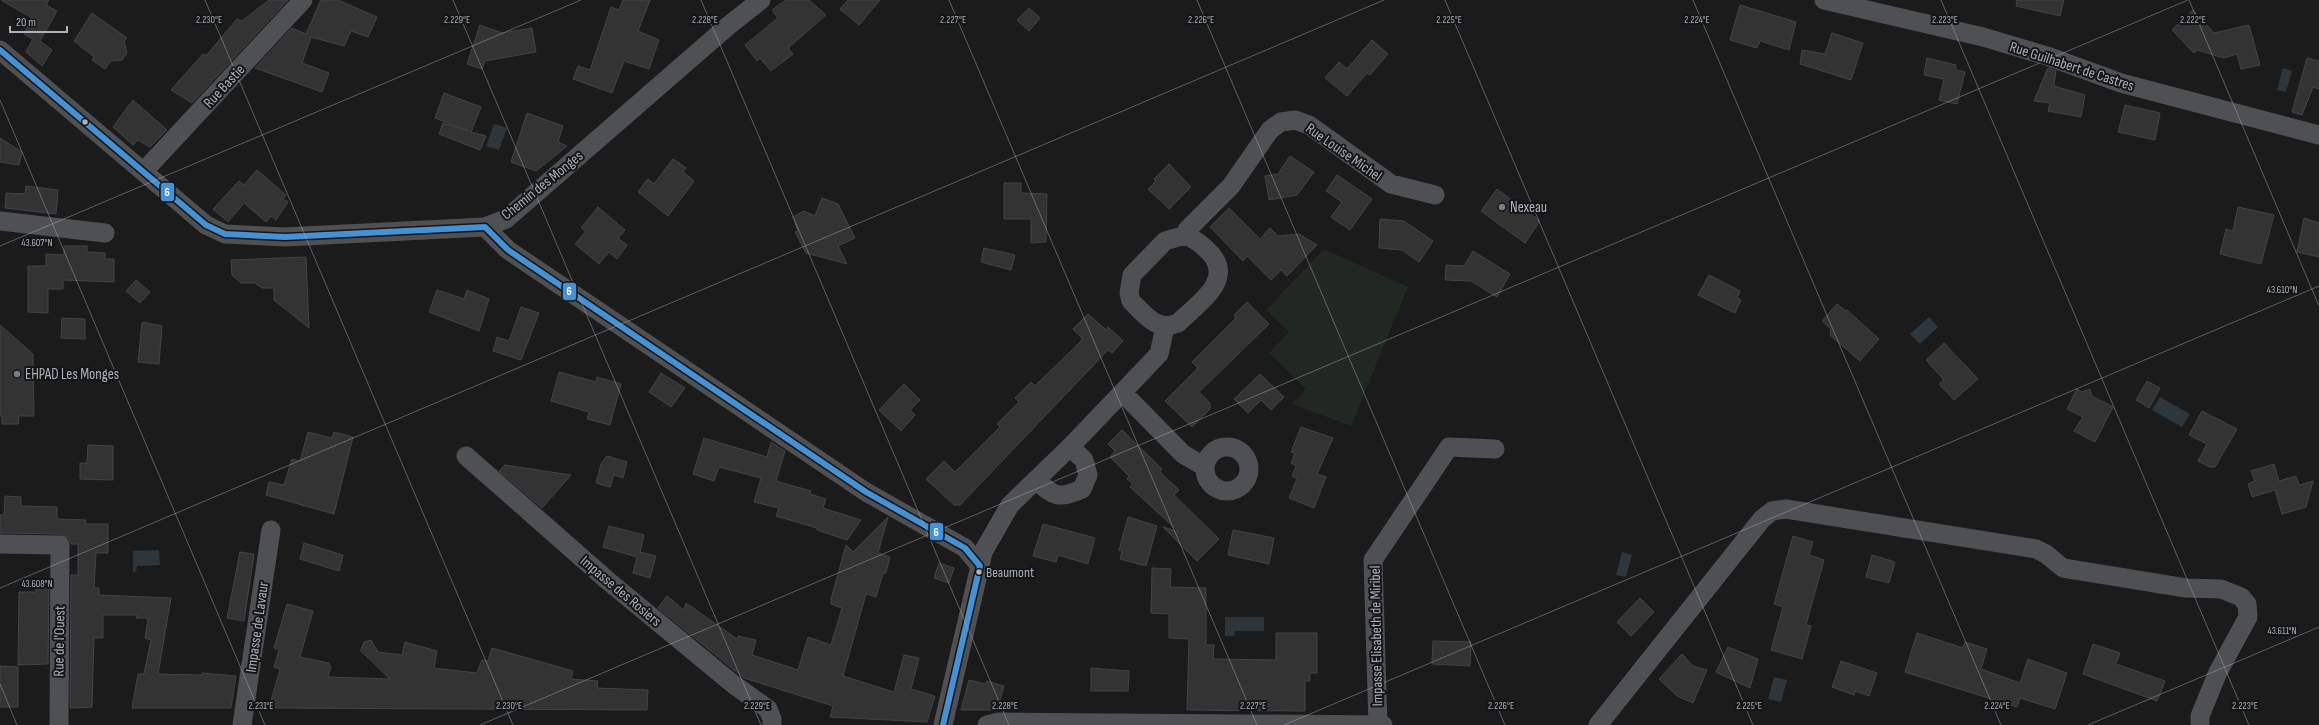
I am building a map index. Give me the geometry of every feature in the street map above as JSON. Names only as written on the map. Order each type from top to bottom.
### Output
[{"type":"street","name":"Rue Bastie","points":[[144,171],[303,0]]},
{"type":"street","name":"Chemin des Monges","points":[[0,50],[206,225],[225,234],[293,237],[485,227],[506,219],[728,26],[761,0]]},
{"type":"street","name":"Rue Guilhabert de Castres","points":[[1824,0],[1983,37],[2047,56],[2121,84],[2319,135]]},
{"type":"street","name":"Rue Louise Michel","points":[[1165,327],[1151,321],[1131,301],[1130,282],[1132,275],[1165,241],[1185,234],[1187,230],[1231,186],[1270,130],[1281,122],[1295,120],[1309,126],[1391,184],[1435,195]]},
{"type":"street","points":[[0,221],[105,233]]},
{"type":"street","points":[[485,227],[508,250],[866,492],[965,548],[980,566]]},
{"type":"street","points":[[943,725],[983,552],[1010,505],[1070,447],[1159,354],[1165,327],[1178,323],[1215,286],[1220,275],[1218,263],[1194,238],[1185,234]]},
{"type":"street","points":[[1123,393],[1183,454],[1205,467]]},
{"type":"street","points":[[1036,480],[1050,493],[1065,496],[1082,489],[1088,475],[1084,460],[1070,447]]},
{"type":"street","name":"Impasse Elisabeth de Miribel","points":[[1378,725],[1373,560],[1449,447],[1495,449]]},
{"type":"street","name":"Impasse des Rosiers","points":[[466,456],[607,580],[733,684],[768,709],[772,719],[772,725]]},
{"type":"street","points":[[1598,725],[1762,519],[1772,510],[1786,509],[2036,549],[2046,554],[2064,568],[2186,588],[2220,589],[2241,597],[2247,604],[2248,617],[2218,672],[2200,716],[2200,725]]},
{"type":"street","name":"Impasse de Lavaur","points":[[242,725],[271,530]]},
{"type":"street","name":"Rue de l'Ouest","points":[[0,544],[60,545],[58,725]]},
{"type":"street","points":[[987,725],[1000,722],[1384,725]]},
{"type":"shaded area","points":[[2283,68],[2292,71],[2286,92],[2277,90]]},
{"type":"shaded area","points":[[494,124],[507,128],[499,150],[486,146]]},
{"type":"shaded area","points":[[1324,249],[1408,287],[1351,426],[1292,404],[1306,389],[1269,353],[1289,332],[1266,310]]},
{"type":"shaded area","points":[[1929,317],[1938,327],[1920,344],[1910,334]]},
{"type":"shaded area","points":[[2160,397],[2190,414],[2182,427],[2152,410]]},
{"type":"shaded area","points":[[159,550],[160,565],[137,566],[136,572],[133,572],[133,551]]},
{"type":"shaded area","points":[[1622,552],[1632,555],[1626,577],[1616,575]]},
{"type":"shaded area","points":[[1225,617],[1264,617],[1264,631],[1235,631],[1234,636],[1225,636]]},
{"type":"shaded area","points":[[1774,677],[1787,680],[1781,702],[1768,699]]},
{"type":"building","points":[[1,0],[49,0],[46,5],[57,11],[40,41],[52,50],[42,66],[26,52],[33,39],[24,34],[32,18]]},
{"type":"building","points":[[269,0],[288,0],[192,103],[171,90],[203,54],[206,56],[237,19],[242,21]]},
{"type":"building","points":[[321,0],[338,0],[377,17],[368,37],[351,31],[344,46],[311,37],[302,63],[329,73],[322,92],[255,68],[292,28],[306,34]]},
{"type":"building","points":[[623,0],[650,0],[638,31],[659,40],[649,69],[624,61],[612,93],[573,79],[578,66],[590,70],[611,7],[619,10]]},
{"type":"building","points":[[786,0],[809,0],[826,15],[788,48],[793,54],[771,71],[760,58],[757,61],[745,45],[778,18],[772,10]]},
{"type":"building","points":[[848,0],[880,0],[859,25],[840,9]]},
{"type":"building","points":[[2017,0],[2064,0],[2060,16],[2016,6]]},
{"type":"building","points":[[1740,5],[1796,22],[1789,50],[1760,41],[1757,48],[1730,40]]},
{"type":"building","points":[[1029,8],[1040,18],[1029,31],[1017,20]]},
{"type":"building","points":[[2193,10],[2214,33],[2249,25],[2260,65],[2241,69],[2237,54],[2224,58],[2197,50],[2194,53],[2172,30]]},
{"type":"building","points":[[92,13],[127,38],[124,42],[127,53],[122,60],[111,61],[105,69],[92,60],[94,57],[74,41]]},
{"type":"building","points":[[480,25],[502,33],[532,28],[536,52],[485,61],[482,69],[467,64]]},
{"type":"building","points":[[1832,33],[1863,43],[1851,80],[1800,64],[1802,50],[1825,54]]},
{"type":"building","points":[[1372,40],[1388,54],[1370,75],[1367,73],[1347,96],[1325,78],[1339,62],[1347,69]]},
{"type":"building","points":[[1927,58],[1956,65],[1956,70],[1965,72],[1957,104],[1939,100],[1944,79],[1924,75]]},
{"type":"building","points":[[2307,58],[2319,61],[2319,89],[2313,87],[2302,115],[2292,112]]},
{"type":"building","points":[[2048,68],[2056,71],[2054,86],[2085,95],[2081,117],[2048,111],[2050,103],[2034,101]]},
{"type":"building","points":[[444,93],[481,107],[471,132],[486,136],[480,150],[439,134],[443,123],[469,131],[435,118]]},
{"type":"building","points":[[133,100],[167,130],[150,147],[138,140],[133,145],[113,127]]},
{"type":"building","points":[[2125,105],[2160,113],[2155,140],[2118,132]]},
{"type":"building","points":[[527,113],[563,126],[558,142],[567,146],[536,171],[511,162]]},
{"type":"building","points":[[0,138],[22,152],[19,165],[0,162]]},
{"type":"building","points":[[1290,156],[1314,172],[1297,195],[1269,200],[1265,176],[1278,174]]},
{"type":"building","points":[[673,159],[686,168],[683,172],[694,181],[668,216],[638,192],[648,179],[654,184]]},
{"type":"building","points":[[1169,164],[1191,187],[1169,209],[1148,189],[1156,181],[1154,179]]},
{"type":"building","points":[[257,170],[286,195],[283,199],[288,202],[276,220],[271,216],[266,222],[244,203],[228,222],[213,209],[239,181],[244,185]]},
{"type":"building","points":[[1337,175],[1372,199],[1350,230],[1331,217],[1342,202],[1326,191]]},
{"type":"building","points":[[1004,183],[1021,183],[1021,193],[1047,194],[1046,242],[1031,243],[1031,219],[1004,219]]},
{"type":"building","points":[[26,186],[58,190],[56,214],[5,208],[6,193],[25,194]]},
{"type":"building","points":[[1497,189],[1540,221],[1525,243],[1481,211]]},
{"type":"building","points":[[822,198],[838,204],[855,238],[838,246],[847,264],[806,253],[795,232],[798,231],[793,217],[804,211],[815,216]]},
{"type":"building","points":[[598,207],[625,230],[618,238],[627,245],[617,259],[609,252],[599,264],[575,244],[586,231],[581,228]]},
{"type":"building","points":[[2238,207],[2274,215],[2261,264],[2220,254],[2226,229],[2233,231]]},
{"type":"building","points":[[1229,208],[1260,239],[1270,228],[1278,236],[1299,234],[1317,245],[1287,276],[1281,270],[1271,280],[1247,256],[1243,261],[1210,227]]},
{"type":"building","points":[[2304,218],[2319,223],[2319,257],[2297,252]]},
{"type":"building","points":[[1380,219],[1404,221],[1433,241],[1419,262],[1402,250],[1379,248]]},
{"type":"building","points":[[64,246],[87,246],[87,252],[105,253],[105,259],[114,259],[114,282],[63,280],[63,289],[48,289],[48,313],[28,312],[28,266],[46,266],[46,254],[64,255]]},
{"type":"building","points":[[984,248],[1015,255],[1011,270],[981,262]]},
{"type":"building","points":[[1473,251],[1510,274],[1497,297],[1471,281],[1445,280],[1446,265],[1464,266]]},
{"type":"building","points":[[306,257],[309,328],[274,300],[274,288],[262,288],[255,283],[241,283],[232,275],[231,260]]},
{"type":"building","points":[[1709,275],[1740,291],[1737,298],[1741,300],[1735,313],[1698,295]]},
{"type":"building","points":[[136,280],[150,292],[140,303],[126,291]]},
{"type":"building","points":[[437,290],[464,299],[467,290],[489,299],[479,331],[429,312]]},
{"type":"building","points":[[1247,302],[1269,324],[1199,392],[1210,403],[1210,409],[1192,427],[1165,401],[1198,368],[1192,362],[1236,318],[1234,315]]},
{"type":"building","points":[[1837,304],[1846,311],[1847,310],[1879,339],[1860,361],[1830,335],[1831,329],[1822,321]]},
{"type":"building","points":[[521,307],[539,313],[521,360],[493,351],[497,337],[509,341]]},
{"type":"building","points":[[1088,314],[1106,330],[1108,327],[1123,341],[1112,353],[1108,350],[960,505],[954,505],[926,479],[944,461],[955,472],[1000,427],[997,424],[1019,402],[1015,398],[1031,382],[1035,386],[1081,341],[1082,338],[1073,329]]},
{"type":"building","points":[[62,318],[85,319],[85,339],[61,338]]},
{"type":"building","points":[[142,322],[162,326],[159,364],[138,362]]},
{"type":"building","name":"EHPAD Les Monges","points":[[0,325],[33,354],[34,416],[19,416],[18,424],[2,424],[2,416],[0,416]]},
{"type":"building","points":[[1944,343],[1978,379],[1954,400],[1939,384],[1944,380],[1926,360]]},
{"type":"building","points":[[559,372],[596,382],[597,377],[621,384],[610,425],[587,419],[589,412],[551,401]]},
{"type":"building","points":[[661,373],[685,388],[671,407],[649,392]]},
{"type":"building","points":[[1260,374],[1284,397],[1271,410],[1261,400],[1248,413],[1234,399]]},
{"type":"building","points":[[2147,381],[2160,388],[2149,408],[2136,400]]},
{"type":"building","points":[[904,384],[920,400],[910,410],[915,415],[901,431],[879,410]]},
{"type":"building","points":[[2077,389],[2082,392],[2090,389],[2092,396],[2113,407],[2095,442],[2074,431],[2083,417],[2067,409]]},
{"type":"building","points":[[2202,411],[2237,429],[2215,467],[2210,467],[2198,461],[2207,444],[2189,435]]},
{"type":"building","points":[[1301,427],[1333,438],[1317,474],[1326,477],[1314,508],[1289,498],[1297,479],[1292,476],[1296,466],[1291,463],[1295,453],[1291,452]]},
{"type":"building","points":[[1122,430],[1162,469],[1160,472],[1179,490],[1174,495],[1219,539],[1197,561],[1163,527],[1179,532],[1130,487],[1133,484],[1127,479],[1129,476],[1110,457],[1115,451],[1108,444]]},
{"type":"building","points":[[308,432],[332,438],[334,432],[353,437],[334,514],[266,495],[269,482],[284,485],[292,459],[300,461]]},
{"type":"building","points":[[704,438],[767,457],[771,442],[785,451],[776,481],[811,491],[810,494],[826,499],[823,508],[861,520],[847,540],[817,530],[817,528],[776,516],[779,508],[754,502],[761,478],[719,467],[714,481],[693,474]]},
{"type":"building","points":[[88,445],[113,446],[113,480],[80,479],[80,463],[87,463]]},
{"type":"building","points":[[607,456],[627,462],[623,478],[614,475],[610,487],[596,483],[601,464]]},
{"type":"building","points":[[2274,464],[2279,481],[2296,476],[2299,485],[2313,481],[2306,507],[2282,514],[2275,490],[2252,497],[2248,484],[2255,481],[2251,471]]},
{"type":"building","points":[[505,465],[571,475],[542,508],[499,471]]},
{"type":"building","points":[[5,496],[21,497],[21,506],[57,507],[57,519],[86,520],[85,524],[108,524],[108,553],[96,553],[94,588],[99,588],[99,595],[171,598],[158,674],[201,675],[202,673],[236,676],[231,708],[132,708],[138,674],[144,674],[151,640],[145,638],[148,618],[136,618],[137,615],[103,615],[103,638],[94,638],[92,707],[70,708],[71,575],[78,575],[78,544],[71,544],[69,538],[60,534],[0,533],[0,515],[4,515]]},
{"type":"building","points":[[888,517],[878,553],[890,557],[886,573],[883,573],[876,597],[866,594],[843,676],[894,692],[904,655],[919,658],[911,689],[935,696],[927,722],[830,717],[833,706],[744,678],[658,608],[667,596],[684,610],[686,603],[737,639],[738,636],[756,640],[752,655],[798,670],[808,637],[831,645],[842,608],[831,604],[831,599],[846,545],[853,552]]},
{"type":"building","points":[[1128,517],[1157,526],[1146,566],[1120,559],[1122,551],[1119,550]]},
{"type":"building","points":[[1043,524],[1095,538],[1088,564],[1058,555],[1056,562],[1033,556]]},
{"type":"building","points":[[609,526],[644,535],[640,552],[656,556],[650,578],[633,573],[637,557],[603,547]]},
{"type":"building","points":[[1233,530],[1274,538],[1269,564],[1228,555]]},
{"type":"building","points":[[1793,536],[1813,542],[1809,555],[1824,560],[1806,625],[1811,626],[1802,659],[1771,650],[1783,607],[1774,604]]},
{"type":"building","points":[[304,543],[343,555],[339,571],[300,559]]},
{"type":"building","points":[[240,552],[254,554],[244,621],[227,618]]},
{"type":"building","points":[[1872,555],[1895,562],[1889,583],[1866,577]]},
{"type":"building","points":[[939,563],[954,568],[949,583],[934,578]]},
{"type":"building","points":[[1152,568],[1171,569],[1170,587],[1206,588],[1206,645],[1214,645],[1213,659],[1276,660],[1276,633],[1317,633],[1317,673],[1310,673],[1310,681],[1305,681],[1305,711],[1187,710],[1189,639],[1169,638],[1169,614],[1151,613]]},
{"type":"building","points":[[36,586],[49,586],[48,664],[18,665],[19,592],[36,592]]},
{"type":"building","points":[[1640,598],[1654,612],[1631,636],[1617,622]]},
{"type":"building","points":[[287,604],[313,611],[300,657],[329,663],[331,666],[328,677],[390,679],[360,650],[364,642],[371,640],[378,652],[402,655],[405,642],[437,651],[434,668],[477,673],[482,660],[488,661],[492,648],[573,671],[571,679],[598,681],[597,688],[648,690],[647,710],[269,708],[280,669],[274,667],[279,650],[274,648]]},
{"type":"building","points":[[1917,633],[1963,648],[1965,642],[1987,649],[1981,669],[2020,683],[2028,659],[2067,673],[2055,709],[2020,698],[2017,707],[1905,672]]},
{"type":"building","points":[[1433,641],[1471,642],[1470,666],[1432,664]]},
{"type":"building","points":[[2093,644],[2120,653],[2116,664],[2165,681],[2157,701],[2083,674]]},
{"type":"building","points":[[1728,647],[1758,659],[1750,688],[1716,672]]},
{"type":"building","points":[[1682,654],[1693,666],[1707,670],[1693,703],[1677,696],[1659,679]]},
{"type":"building","points":[[1841,661],[1877,673],[1869,696],[1855,691],[1854,695],[1832,687]]},
{"type":"building","points":[[0,666],[18,667],[18,707],[0,707]]},
{"type":"building","points":[[1091,668],[1129,671],[1128,691],[1091,691]]},
{"type":"building","points":[[969,680],[986,684],[987,681],[1004,686],[997,710],[961,710]]},
{"type":"transit line","name":"6","points":[[0,50],[206,225],[225,234],[285,237],[485,227],[508,250],[866,492],[965,548],[980,566],[943,725]]},
{"type":"place","name":"Nexeau","points":[[1502,207]]},
{"type":"place","name":"EHPAD Les Monges","points":[[17,374]]},
{"type":"place","name":"Beaumont","points":[[979,572]]}]
